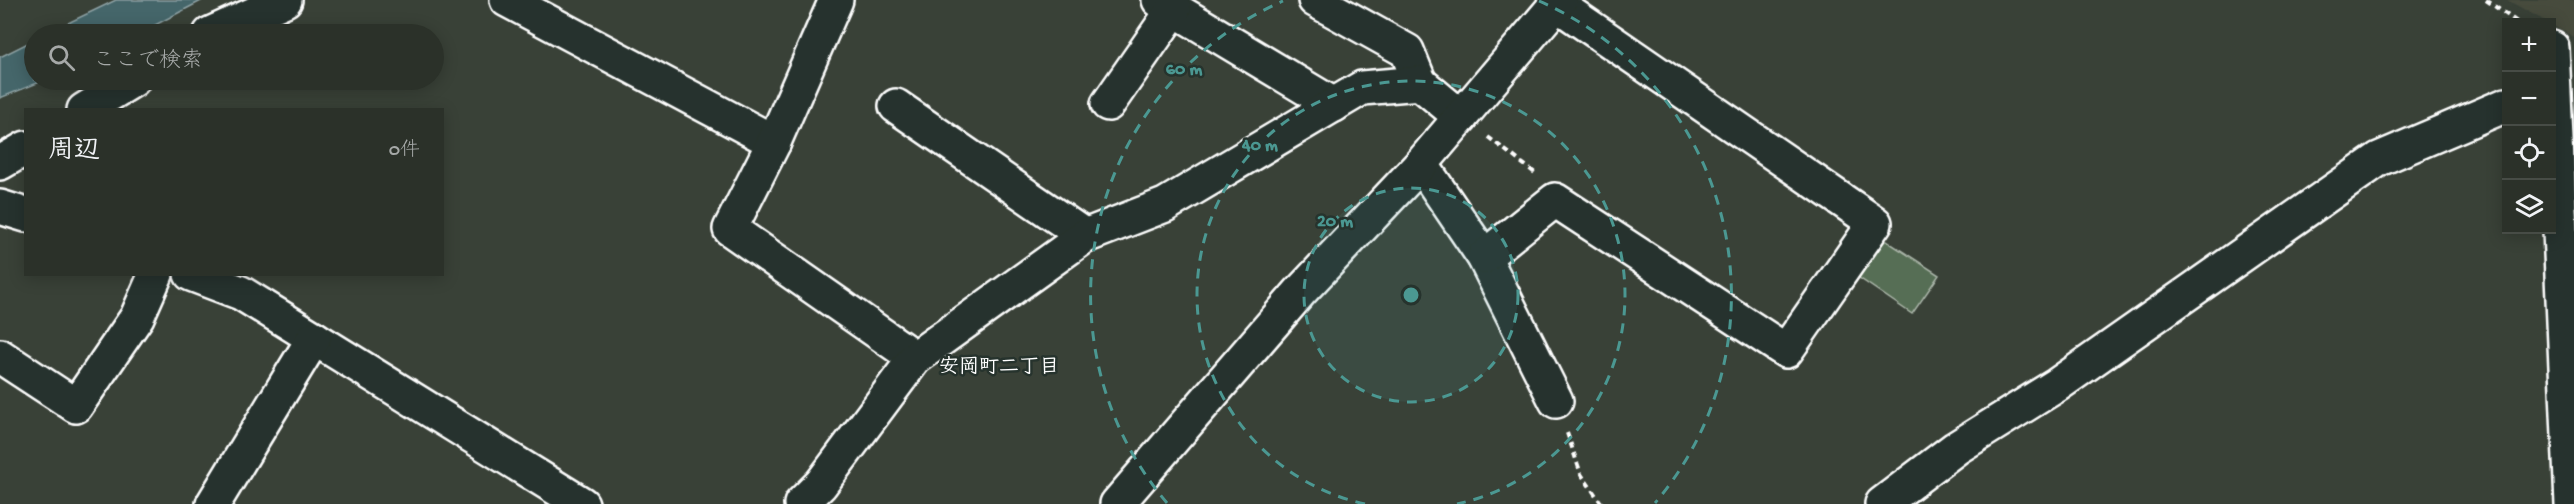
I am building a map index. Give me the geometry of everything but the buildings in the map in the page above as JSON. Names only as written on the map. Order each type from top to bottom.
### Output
[{"type":"street","points":[[232,24],[285,0]]},
{"type":"street","points":[[507,0],[774,142]]},
{"type":"street","points":[[836,0],[774,142],[730,229],[915,358]]},
{"type":"street","points":[[1315,0],[1407,51],[1419,83],[1461,117]]},
{"type":"street","points":[[1117,504],[1300,292],[1421,164],[1559,2],[1875,223],[1785,351],[1556,200],[1484,257]]},
{"type":"street","points":[[1108,104],[1167,4],[1334,105]]},
{"type":"street","points":[[801,504],[821,484],[915,358],[1085,236],[1166,205],[1362,88],[1419,83]]},
{"type":"street","points":[[87,108],[117,90]]},
{"type":"street","points":[[896,106],[1085,236]]},
{"type":"street","points":[[1882,504],[1956,448],[2057,385],[2379,159],[2502,107]]},
{"type":"street","points":[[2555,126],[2572,504]]},
{"type":"street","points":[[0,164],[24,149]]},
{"type":"street","points":[[1421,164],[1484,257],[1556,401]]},
{"type":"street","points":[[0,207],[24,214]]},
{"type":"street","points":[[0,356],[76,406],[137,317],[155,276]]},
{"type":"street","points":[[195,276],[241,293],[582,504]]},
{"type":"street","points":[[213,504],[314,338]]},
{"type":"path","points":[[2486,0],[2511,18]]},
{"type":"path","points":[[1461,117],[1551,185],[1556,200]]},
{"type":"path","points":[[1556,401],[1581,474],[1602,504]]},
{"type":"shaded area","points":[[2507,0],[2574,0],[2574,38],[2556,27],[2556,18],[2540,18]]},
{"type":"green space","points":[[1882,238],[1939,275],[1912,314],[1855,275]]},
{"type":"water","points":[[116,0],[203,0],[157,24],[66,24]]},
{"type":"water","points":[[24,45],[24,88],[0,98],[0,57]]},
{"type":"district","name":"安岡町二丁目","points":[[999,368]]}]
